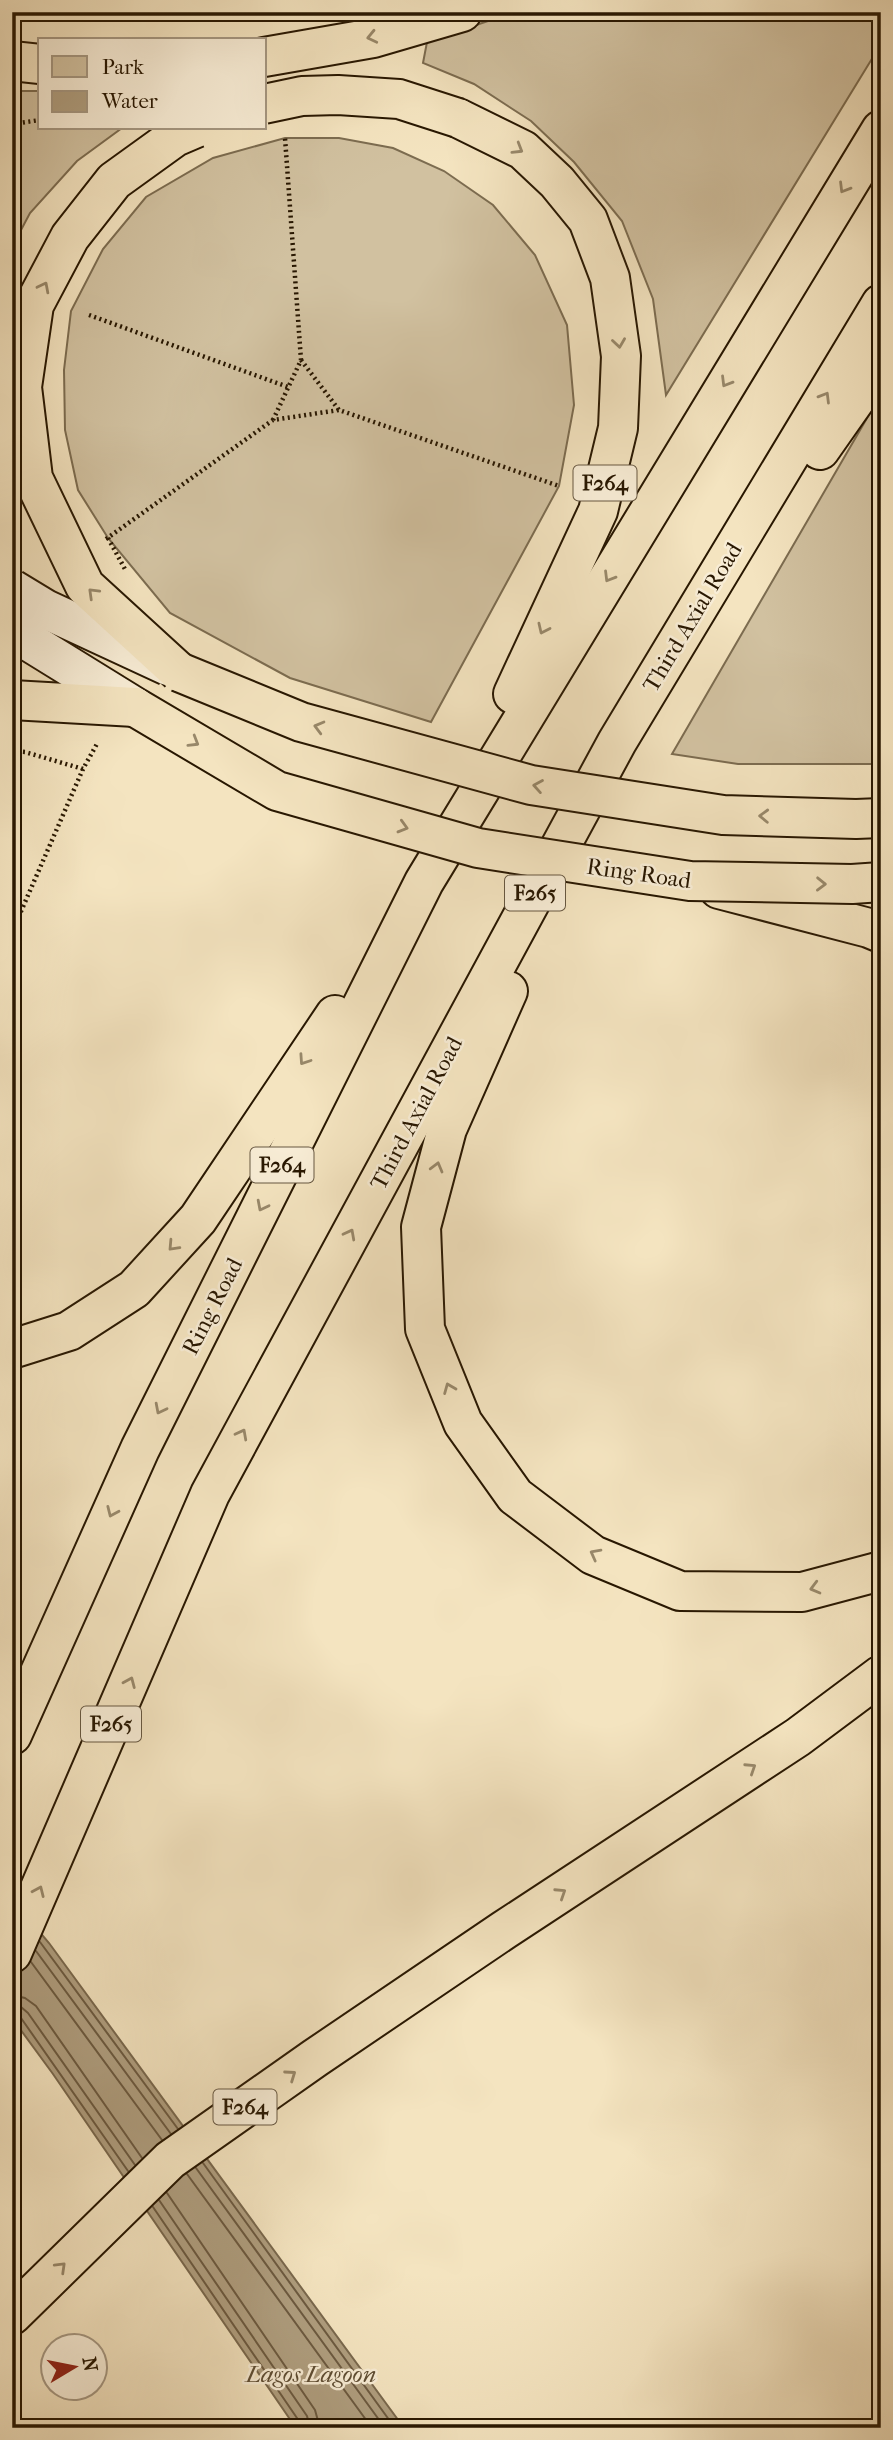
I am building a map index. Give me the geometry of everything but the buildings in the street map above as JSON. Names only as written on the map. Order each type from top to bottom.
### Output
[{"type":"main road","points":[[266,57],[373,38],[462,12]]},
{"type":"main road","points":[[12,61],[38,64]]},
{"type":"main road","name":"F264","points":[[274,115],[302,96],[338,95],[400,99],[458,118],[523,150],[558,181],[588,220],[610,278],[621,356],[618,428],[598,512],[424,882]]},
{"type":"main road","points":[[179,672],[85,586],[33,478],[22,387],[34,305],[70,237],[114,181],[175,137],[191,130]]},
{"type":"main road","points":[[12,1349],[69,1331],[134,1289],[198,1219],[424,882],[881,130]]},
{"type":"main road","name":"Third Axial Road","points":[[12,1953],[210,1494],[617,742],[881,304]]},
{"type":"main road","points":[[881,363],[617,742],[447,1129],[421,1227],[425,1329],[463,1423],[515,1496],[593,1555],[680,1591],[802,1592],[881,1571]]},
{"type":"main road","points":[[12,589],[45,609],[179,672],[301,722],[531,785],[723,815],[881,818]]},
{"type":"main road","points":[[12,631],[135,708]]},
{"type":"main road","points":[[12,700],[135,708]]},
{"type":"main road","name":"Ring Road","points":[[135,708],[277,791],[478,848],[690,881],[852,884],[881,882]]},
{"type":"main road","points":[[690,881],[881,933]]},
{"type":"main road","name":"Ring Road","points":[[12,1735],[140,1449],[424,882]]},
{"type":"main road","name":"F264","points":[[12,2315],[170,2160],[315,2057],[798,1737],[881,1675]]},
{"type":"path","points":[[274,115],[301,360],[339,410]]},
{"type":"path","points":[[12,124],[38,120]]},
{"type":"path","points":[[89,316],[288,387]]},
{"type":"path","points":[[273,420],[301,360]]},
{"type":"path","points":[[97,546],[273,420],[339,410],[559,486]]},
{"type":"path","points":[[12,751],[83,769]]},
{"type":"green space","points":[[514,12],[881,12],[881,44],[666,395],[653,299],[622,221],[574,162],[531,121],[474,84],[423,63],[427,42]]},
{"type":"green space","points":[[12,91],[38,91],[38,130],[119,130],[77,161],[30,213],[12,247]]},
{"type":"green space","points":[[285,138],[339,138],[393,148],[444,171],[493,205],[535,255],[567,325],[574,405],[559,486],[431,722],[290,678],[170,613],[108,538],[78,490],[65,430],[64,370],[71,311],[103,249],[146,197],[213,158]]},
{"type":"green space","points":[[881,394],[881,764],[738,764],[672,754]]},
{"type":"water","name":"Lagos Lagoon","points":[[12,1899],[49,1943],[404,2428],[296,2428],[12,2018]]}]
